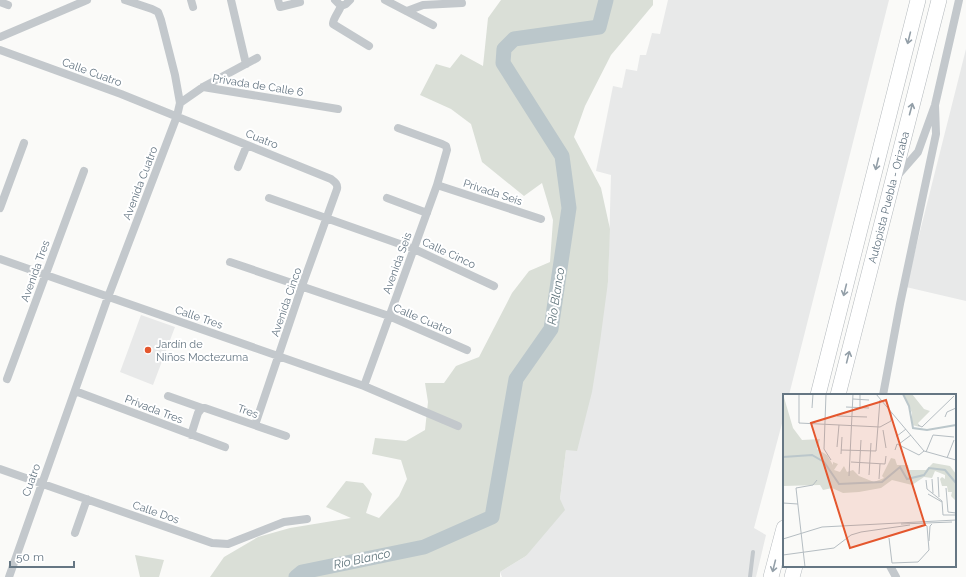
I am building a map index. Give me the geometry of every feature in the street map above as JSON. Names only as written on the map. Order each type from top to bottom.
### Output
[{"type":"highway","name":"Autopista Puebla - Orizaba","points":[[818,394],[918,0]]},
{"type":"highway","name":"Autopista Puebla - Orizaba","points":[[838,394],[939,0]]},
{"type":"highway","points":[[771,577],[783,532]]},
{"type":"highway","points":[[792,577],[795,567]]},
{"type":"street","points":[[0,37],[87,0]]},
{"type":"street","name":"Avenida Cuatro","points":[[76,391],[108,297],[177,116],[180,104],[175,75],[158,12],[125,0]]},
{"type":"street","points":[[231,0],[246,64]]},
{"type":"street","points":[[278,0],[280,7],[300,2]]},
{"type":"street","points":[[350,0],[346,4],[338,3],[339,12],[333,21],[333,24],[369,46]]},
{"type":"street","points":[[385,0],[433,25]]},
{"type":"street","points":[[892,182],[918,152],[935,105],[959,1]]},
{"type":"street","points":[[407,11],[424,5],[462,3]]},
{"type":"street","name":"Calle Cuatro","points":[[0,50],[177,116]]},
{"type":"street","points":[[203,87],[257,58]]},
{"type":"street","name":"Privada de Calle 6","points":[[180,104],[203,87],[338,109]]},
{"type":"street","points":[[883,394],[900,304],[936,134],[935,105]]},
{"type":"street","name":"Cuatro","points":[[177,116],[331,179],[338,186]]},
{"type":"street","name":"Avenida Seis","points":[[364,386],[438,185],[447,150],[446,146],[442,144],[398,128]]},
{"type":"street","points":[[0,206],[24,143]]},
{"type":"street","points":[[238,166],[247,145]]},
{"type":"street","name":"Avenida Tres","points":[[7,379],[84,171]]},
{"type":"street","name":"Privada Seis","points":[[438,185],[541,219]]},
{"type":"street","name":"Avenida Cinco","points":[[255,425],[302,286],[338,186]]},
{"type":"street","name":"Calle Cinco","points":[[269,198],[414,249],[494,286]]},
{"type":"street","points":[[387,198],[427,213]]},
{"type":"street","name":"Calle Tres","points":[[0,259],[364,386],[458,426]]},
{"type":"street","name":"Calle Cuatro","points":[[230,262],[389,316],[467,350]]},
{"type":"street","name":"Cuatro","points":[[9,577],[76,391]]},
{"type":"street","name":"Privada Tres","points":[[76,391],[225,447]]},
{"type":"street","name":"Tres","points":[[168,396],[286,436]]},
{"type":"street","points":[[191,435],[198,413],[202,408]]},
{"type":"street","name":"Calle Dos","points":[[0,469],[212,543],[228,544],[284,522],[307,519]]},
{"type":"street","points":[[75,533],[87,499]]},
{"type":"street","points":[[891,567],[896,577]]},
{"type":"lane","points":[[750,577],[753,552]]},
{"type":"shaded area","points":[[501,0],[653,0],[653,5],[611,55],[585,106],[574,137],[601,188],[610,229],[608,282],[592,392],[577,451],[566,450],[560,499],[565,510],[526,556],[500,572],[500,577],[210,577],[224,557],[258,537],[290,528],[351,518],[326,507],[346,481],[363,483],[372,494],[366,513],[379,518],[399,496],[407,479],[401,460],[372,454],[375,438],[406,441],[425,430],[428,402],[425,383],[444,383],[456,366],[479,357],[512,293],[529,271],[550,262],[553,220],[542,183],[524,196],[482,162],[471,124],[451,109],[420,95],[436,64],[450,68],[461,54],[483,66],[488,18]]},
{"type":"shaded area","points":[[668,0],[889,0],[789,394],[783,394],[783,420],[754,528],[766,535],[756,577],[502,577],[500,572],[526,556],[560,499],[566,450],[608,282],[611,175],[596,171],[613,86],[622,88],[626,69],[637,71],[640,55],[646,55],[652,33],[660,34]]},
{"type":"shaded area","points":[[966,49],[966,301],[906,287]]},
{"type":"shaded area","name":"Jardín de Niños Moctezuma","points":[[141,315],[175,327],[153,385],[120,372]]},
{"type":"shaded area","points":[[135,555],[164,560],[159,577],[140,577]]},
{"type":"waterway","name":"Río Blanco","points":[[296,577],[302,572],[424,547],[492,517],[516,379],[551,329],[569,208],[562,156],[503,63],[504,49],[514,39],[599,27],[606,0]]},
{"type":"place","name":"Jardín de Niños Moctezuma","points":[[148,350]]}]
